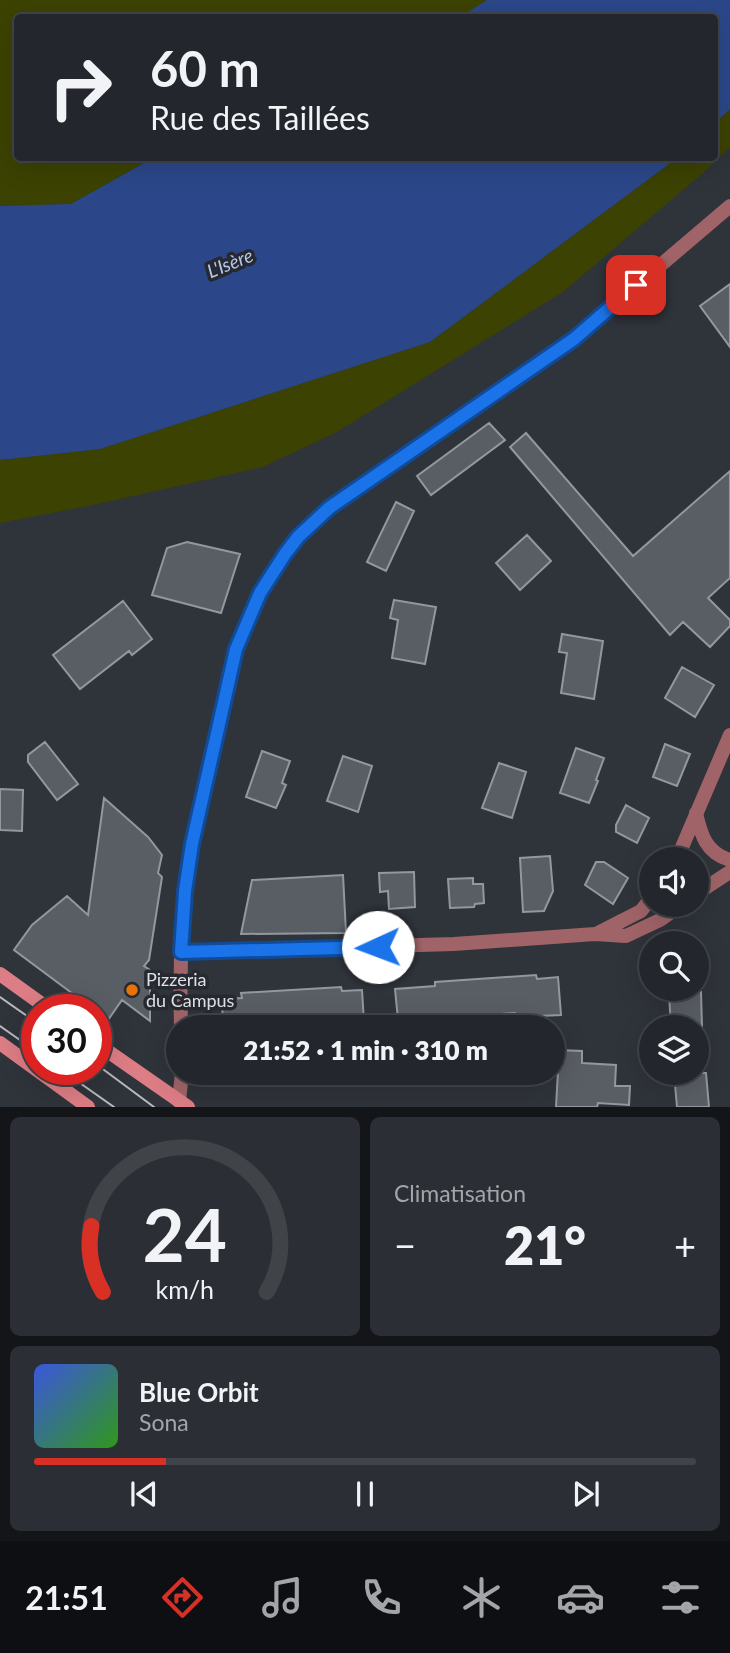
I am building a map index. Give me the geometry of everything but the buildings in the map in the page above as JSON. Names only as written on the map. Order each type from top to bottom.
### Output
[{"type":"main road","points":[[0,974],[28,994]]},
{"type":"main road","points":[[0,1043],[88,1107]]},
{"type":"main road","points":[[112,1055],[182,1105]]},
{"type":"street","points":[[181,1015],[181,952],[185,891],[192,844],[236,649],[260,593],[285,554],[298,537],[329,508],[574,339],[730,206]]},
{"type":"street","points":[[682,847],[730,735]]},
{"type":"street","points":[[696,813],[703,841],[722,858],[730,860]]},
{"type":"street","points":[[709,886],[730,872]]},
{"type":"street","points":[[595,934],[639,912]]},
{"type":"street","points":[[181,952],[454,944],[595,934],[626,936],[664,917]]},
{"type":"street","points":[[182,1085],[182,1105]]},
{"type":"green space","points":[[0,0],[487,0],[466,14],[14,14],[14,161],[148,161],[71,204],[0,206]]},
{"type":"green space","points":[[730,109],[730,147],[718,159],[718,120]]},
{"type":"green space","points":[[673,161],[715,161],[563,292],[337,432],[263,467],[0,523],[0,460],[100,449],[430,342]]},
{"type":"water","points":[[487,0],[730,0],[730,109],[718,120],[718,14],[465,14]]},
{"type":"water","name":"L'Isère","points":[[148,161],[673,161],[430,342],[100,449],[0,460],[0,206],[71,204]]},
{"type":"tram line","points":[[0,997],[21,1012]]},
{"type":"tram line","points":[[0,1026],[21,1041]]},
{"type":"tram line","points":[[112,1076],[154,1107]]},
{"type":"tram line","points":[[83,1085],[114,1107]]},
{"type":"place","name":"Pizzeria du Campus","points":[[132,990]]},
{"type":"route","points":[[378,947],[181,952],[185,891],[192,844],[236,649],[260,593],[305,529],[329,508],[574,339],[636,285]]}]
